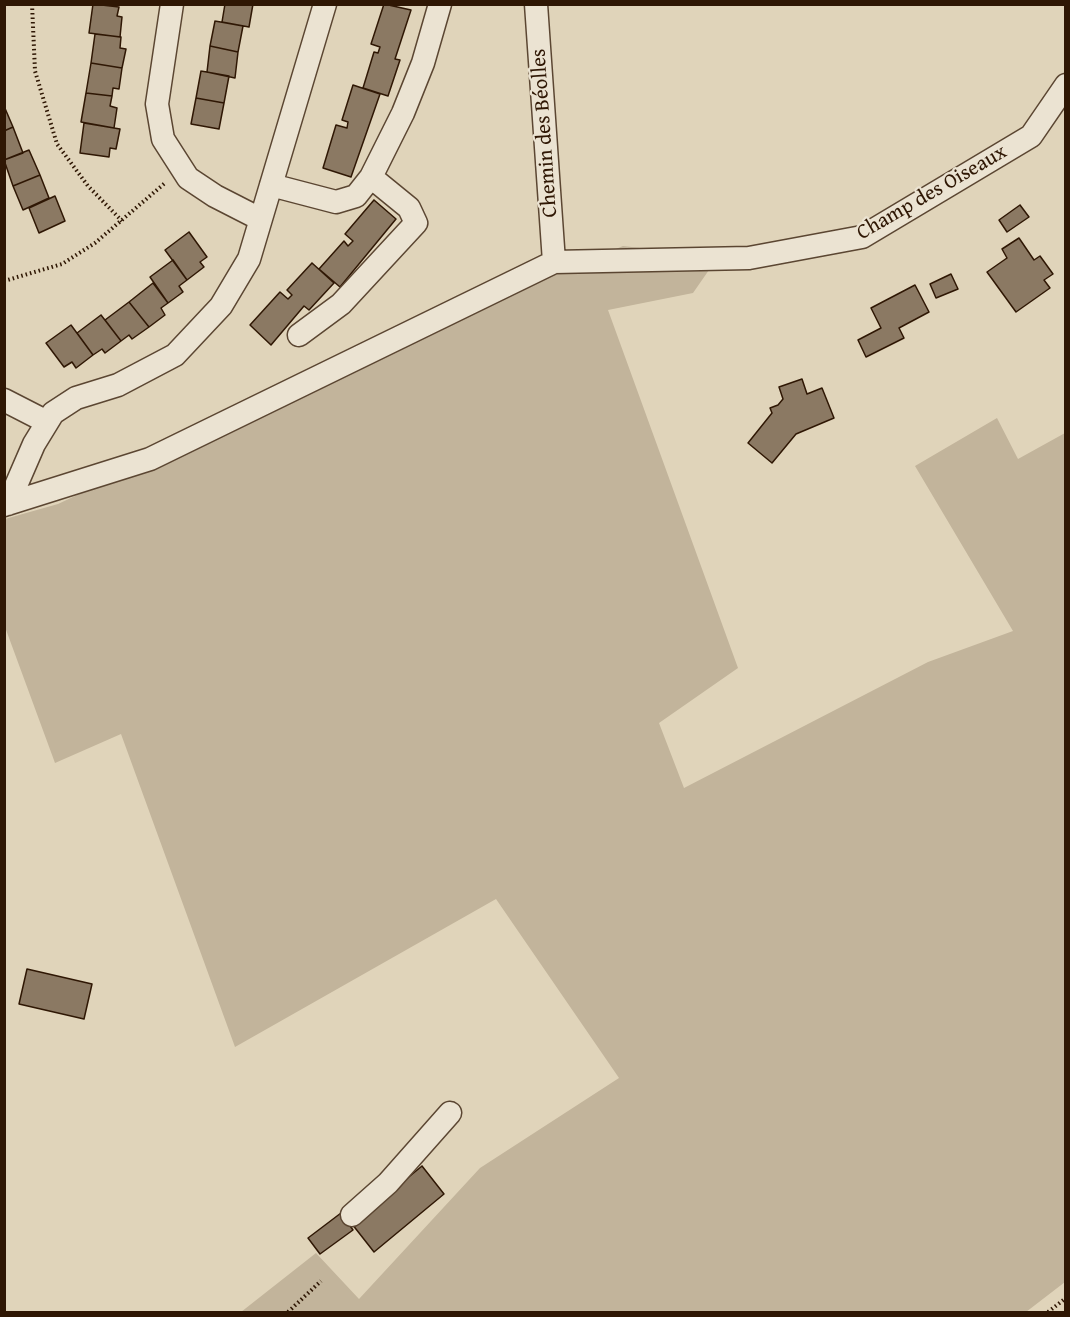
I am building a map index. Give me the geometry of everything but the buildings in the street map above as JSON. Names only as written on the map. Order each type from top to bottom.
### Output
[{"type":"street","points":[[172,4],[157,104],[163,139],[180,169],[188,178],[214,196],[260,219]]},
{"type":"street","points":[[6,505],[33,444],[53,413],[76,398],[118,385],[175,355],[221,306],[249,259],[325,4]]},
{"type":"street","points":[[271,185],[336,201],[356,196],[371,177],[419,73],[440,4]]},
{"type":"street","name":"Chemin des Béolles","points":[[536,4],[554,262]]},
{"type":"street","name":"Champ des Oiseaux","points":[[554,262],[749,258],[862,237],[1032,136],[1065,85]]},
{"type":"street","points":[[299,335],[341,304],[416,223],[410,208],[371,177]]},
{"type":"street","points":[[6,505],[150,459],[554,262]]},
{"type":"street","points":[[4,400],[47,422]]},
{"type":"street","points":[[352,1215],[388,1183],[450,1113]]},
{"type":"path","points":[[32,4],[35,71],[57,144],[88,186],[122,221]]},
{"type":"path","points":[[4,281],[62,264],[122,221],[180,169]]},
{"type":"path","points":[[288,1312],[321,1281]]},
{"type":"path","points":[[1048,1312],[1065,1298]]},
{"type":"shaded area","points":[[623,246],[718,257],[693,293],[608,310],[738,668],[659,723],[684,788],[928,662],[1013,631],[915,466],[997,418],[1018,459],[1065,433],[1065,1282],[1026,1312],[241,1312],[316,1253],[359,1299],[480,1168],[619,1078],[496,899],[235,1047],[121,734],[55,763],[5,627],[5,519],[58,504],[488,302]]}]
